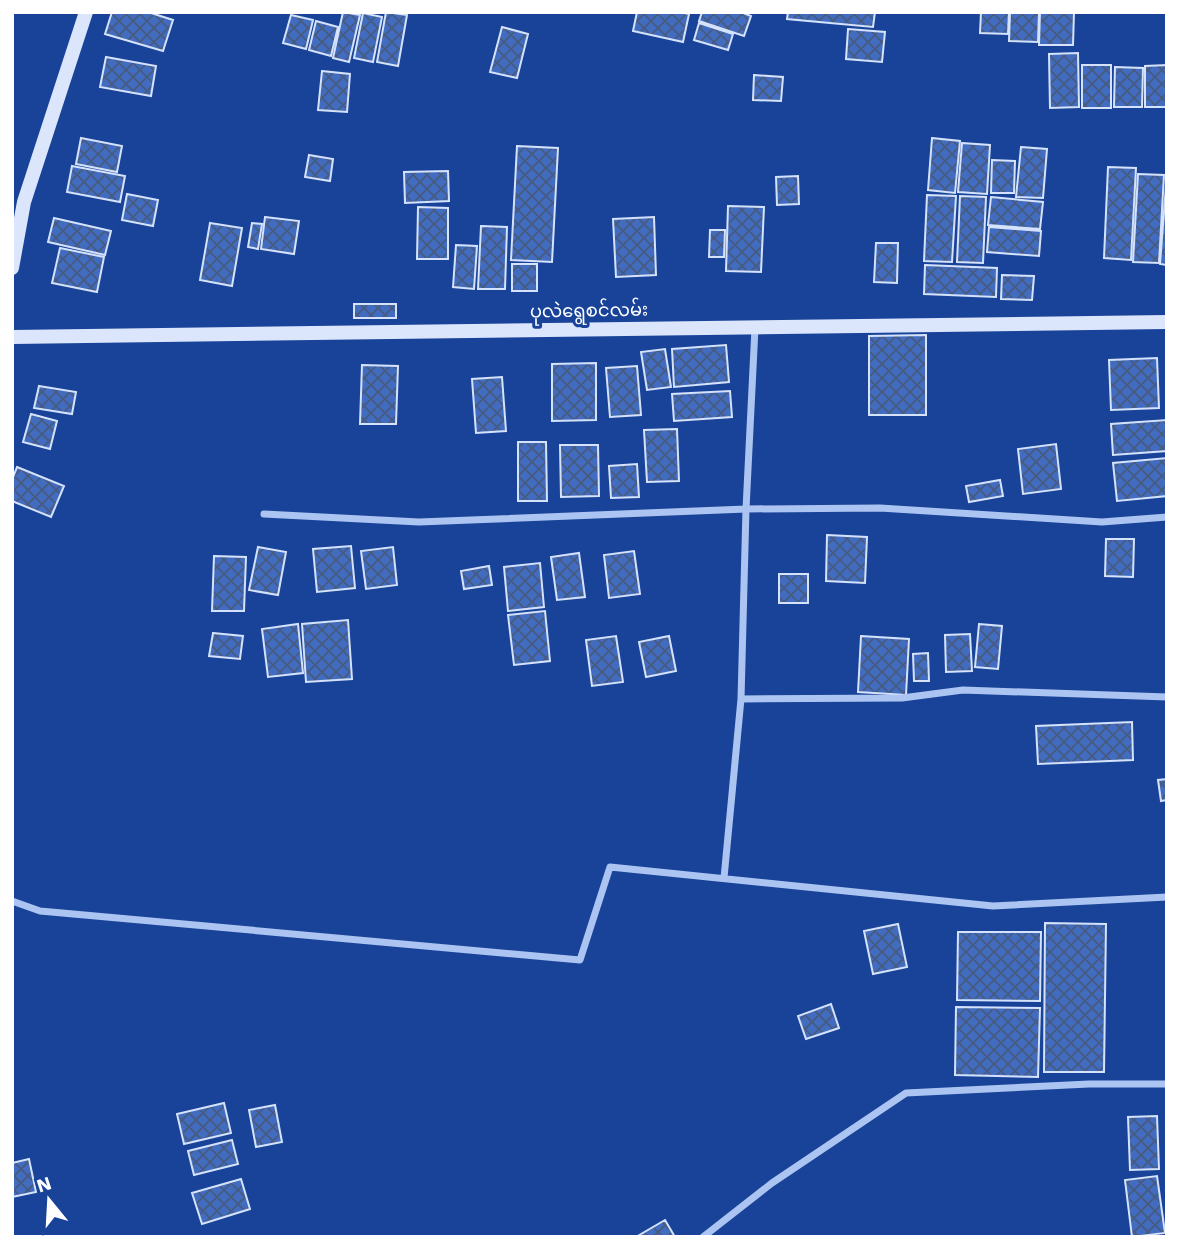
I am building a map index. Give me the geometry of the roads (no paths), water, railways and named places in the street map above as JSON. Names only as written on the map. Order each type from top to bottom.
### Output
[{"type":"street","points":[[13,263],[23,202],[86,12]]},
{"type":"street","name":"ပုလဲရွေစင်လမ်း","points":[[12,337],[1167,322]]},
{"type":"street","points":[[724,878],[741,699],[746,509],[755,327]]},
{"type":"street","points":[[264,514],[419,522],[746,509],[880,508],[1102,522],[1167,517]]},
{"type":"street","points":[[741,699],[902,698],[963,690],[1167,697]]},
{"type":"street","points":[[12,901],[40,911],[580,960],[610,867],[993,906],[1167,897]]},
{"type":"street","points":[[703,1237],[772,1183],[906,1093],[1089,1084],[1167,1084]]}]
